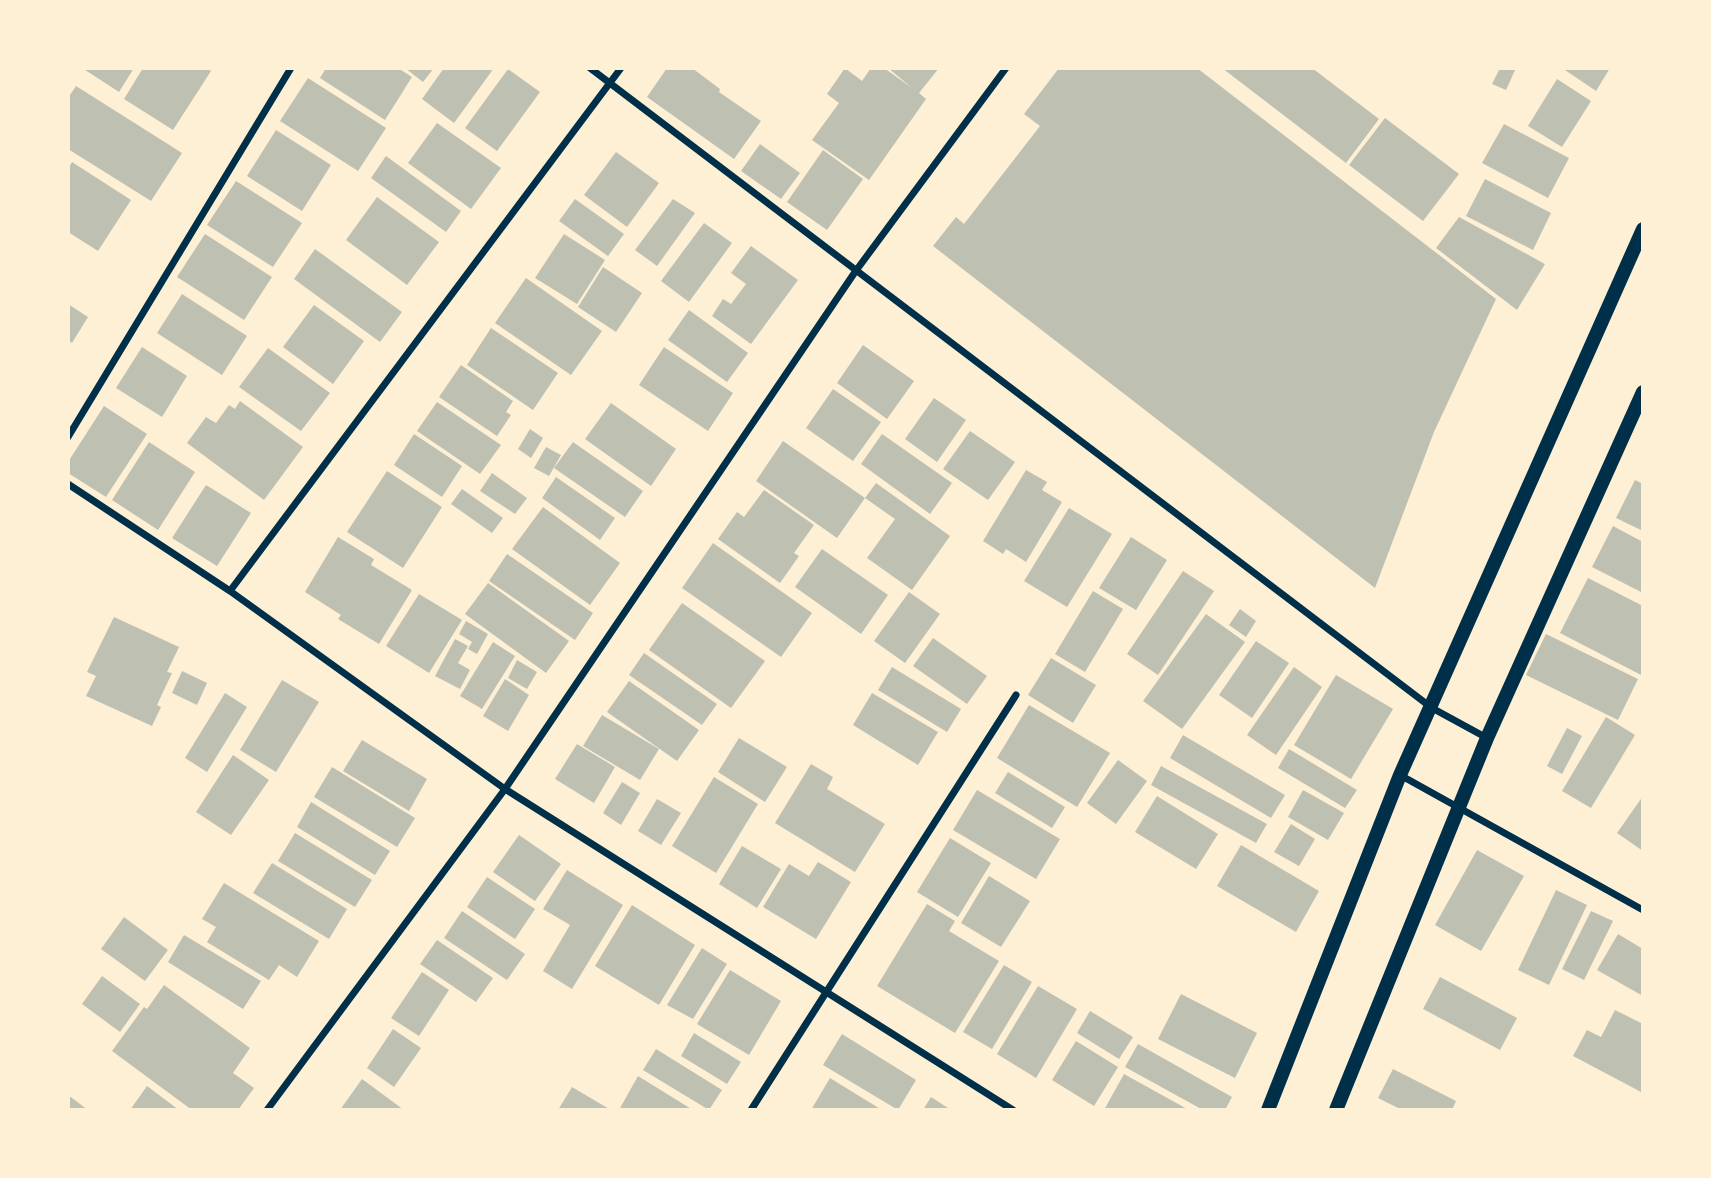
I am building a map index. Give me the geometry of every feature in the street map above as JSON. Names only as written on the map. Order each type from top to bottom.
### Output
[{"type":"main road","points":[[1268,1110],[1400,775],[1643,229]]},
{"type":"main road","points":[[1336,1110],[1487,738],[1643,392]]},
{"type":"street","points":[[68,437],[291,68]]},
{"type":"street","points":[[590,68],[1432,708],[1487,738]]},
{"type":"street","points":[[230,591],[621,68]]},
{"type":"street","points":[[267,1110],[505,789],[855,272],[1006,68]]},
{"type":"street","points":[[68,484],[230,591],[505,789],[1013,1110]]},
{"type":"street","points":[[751,1110],[1016,695]]},
{"type":"street","points":[[1400,775],[1643,910]]},
{"type":"building","points":[[82,68],[134,68],[119,92]]},
{"type":"building","points":[[143,68],[206,68],[211,71],[173,130],[124,99]]},
{"type":"building","points":[[326,68],[398,68],[412,77],[385,120],[320,78]]},
{"type":"building","points":[[405,68],[434,68],[423,82]]},
{"type":"building","points":[[444,68],[494,68],[454,123],[422,99]]},
{"type":"building","points":[[667,68],[692,68],[720,89],[719,92],[761,121],[734,159],[647,97]]},
{"type":"building","points":[[845,68],[862,81],[871,68],[884,68],[912,88],[888,68],[939,68],[919,93],[926,99],[869,180],[812,140],[839,103],[827,94]]},
{"type":"building","points":[[1059,68],[1197,68],[1496,299],[1434,432],[1375,588],[933,246],[956,217],[964,224],[1040,126],[1024,114]]},
{"type":"building","points":[[1222,68],[1312,68],[1379,119],[1346,163]]},
{"type":"building","points":[[1500,68],[1516,68],[1506,90],[1492,84]]},
{"type":"building","points":[[1562,68],[1610,68],[1596,91]]},
{"type":"building","points":[[508,69],[540,92],[497,151],[465,128]]},
{"type":"building","points":[[308,78],[386,128],[358,171],[280,121]]},
{"type":"building","points":[[1557,79],[1591,101],[1562,147],[1528,126]]},
{"type":"building","points":[[76,86],[182,153],[151,201],[68,149],[68,98]]},
{"type":"building","points":[[1385,118],[1459,174],[1423,221],[1349,165]]},
{"type":"building","points":[[437,123],[501,168],[471,209],[408,163]]},
{"type":"building","points":[[1504,124],[1569,158],[1548,198],[1482,163]]},
{"type":"building","points":[[276,130],[331,165],[302,211],[247,176]]},
{"type":"building","points":[[760,144],[800,173],[781,199],[741,171]]},
{"type":"building","points":[[823,150],[863,179],[827,230],[787,202]]},
{"type":"building","points":[[616,152],[659,183],[627,227],[584,195]]},
{"type":"building","points":[[386,156],[461,211],[446,232],[371,178]]},
{"type":"building","points":[[72,162],[131,200],[98,251],[68,232],[68,169]]},
{"type":"building","points":[[1485,179],[1551,213],[1533,250],[1466,216]]},
{"type":"building","points":[[236,181],[302,223],[273,267],[207,225]]},
{"type":"building","points":[[377,197],[439,242],[407,285],[346,240]]},
{"type":"building","points":[[575,199],[624,234],[608,256],[559,221]]},
{"type":"building","points":[[673,199],[695,213],[657,266],[635,250]]},
{"type":"building","points":[[1459,217],[1545,264],[1517,310],[1436,248]]},
{"type":"building","points":[[704,223],[732,243],[689,302],[661,281]]},
{"type":"building","points":[[205,234],[272,277],[244,320],[177,277]]},
{"type":"building","points":[[564,234],[605,260],[577,304],[535,278]]},
{"type":"building","points":[[751,246],[798,280],[751,344],[712,316],[723,299],[731,304],[746,284],[731,273]]},
{"type":"building","points":[[315,249],[402,312],[380,342],[294,279]]},
{"type":"building","points":[[603,267],[642,293],[616,332],[578,307]]},
{"type":"building","points":[[526,278],[602,331],[571,375],[495,323]]},
{"type":"building","points":[[182,294],[247,336],[222,375],[157,333]]},
{"type":"building","points":[[68,304],[88,317],[72,343],[68,340]]},
{"type":"building","points":[[314,305],[364,341],[333,384],[283,347]]},
{"type":"building","points":[[689,310],[748,353],[727,382],[668,340]]},
{"type":"building","points":[[491,328],[558,373],[533,410],[467,365]]},
{"type":"building","points":[[863,345],[914,381],[887,419],[837,383]]},
{"type":"building","points":[[142,347],[187,376],[162,417],[116,388]]},
{"type":"building","points":[[664,347],[733,393],[708,431],[639,385]]},
{"type":"building","points":[[268,348],[330,393],[301,431],[239,387]]},
{"type":"building","points":[[461,365],[513,401],[506,412],[511,415],[497,436],[439,397]]},
{"type":"building","points":[[833,389],[881,422],[853,461],[806,428]]},
{"type":"building","points":[[934,398],[966,420],[937,462],[905,439]]},
{"type":"building","points":[[240,401],[303,447],[264,500],[187,443],[206,417],[216,423],[229,405],[235,409]]},
{"type":"building","points":[[437,402],[501,445],[480,474],[417,431]]},
{"type":"building","points":[[611,403],[676,449],[651,486],[585,439]]},
{"type":"building","points":[[104,406],[147,434],[106,497],[68,473],[68,462]]},
{"type":"building","points":[[530,429],[543,438],[531,458],[518,449]]},
{"type":"building","points":[[970,431],[1015,462],[988,500],[943,469]]},
{"type":"building","points":[[414,434],[462,466],[442,497],[394,465]]},
{"type":"building","points":[[882,434],[952,483],[930,514],[861,464]]},
{"type":"building","points":[[783,441],[865,498],[837,538],[756,481]]},
{"type":"building","points":[[149,442],[195,472],[158,530],[112,500]]},
{"type":"building","points":[[573,442],[643,491],[625,517],[554,468]]},
{"type":"building","points":[[546,447],[561,455],[549,476],[534,468]]},
{"type":"building","points":[[1026,470],[1047,482],[1042,490],[1062,502],[1026,562],[1006,549],[1003,554],[983,541]]},
{"type":"building","points":[[387,471],[442,507],[403,568],[347,532]]},
{"type":"building","points":[[492,473],[527,498],[515,514],[480,491]]},
{"type":"building","points":[[556,477],[615,518],[600,540],[542,498]]},
{"type":"building","points":[[1635,480],[1643,484],[1643,531],[1616,518]]},
{"type":"building","points":[[876,483],[950,536],[912,590],[867,558],[895,519],[865,498]]},
{"type":"building","points":[[206,485],[251,513],[217,566],[172,538]]},
{"type":"building","points":[[462,489],[503,518],[492,533],[451,504]]},
{"type":"building","points":[[764,490],[814,525],[794,553],[799,556],[780,583],[718,539],[737,512],[744,517]]},
{"type":"building","points":[[543,507],[620,563],[590,605],[512,549]]},
{"type":"building","points":[[1069,508],[1112,534],[1067,607],[1024,581]]},
{"type":"building","points":[[1613,526],[1643,542],[1643,593],[1592,567]]},
{"type":"building","points":[[338,537],[374,559],[371,565],[412,590],[379,644],[338,619],[341,615],[305,592]]},
{"type":"building","points":[[1131,537],[1167,560],[1136,610],[1099,588]]},
{"type":"building","points":[[713,543],[812,613],[781,657],[682,588]]},
{"type":"building","points":[[822,549],[888,595],[861,634],[795,587]]},
{"type":"building","points":[[507,554],[593,613],[575,640],[489,581]]},
{"type":"building","points":[[1183,571],[1214,591],[1158,675],[1127,654]]},
{"type":"building","points":[[1588,578],[1643,606],[1643,676],[1560,633]]},
{"type":"building","points":[[488,583],[569,641],[546,673],[465,614]]},
{"type":"building","points":[[1093,591],[1123,609],[1085,672],[1055,654]]},
{"type":"building","points":[[909,592],[940,614],[905,663],[874,641]]},
{"type":"building","points":[[419,594],[462,620],[429,673],[386,646]]},
{"type":"building","points":[[682,603],[765,661],[731,708],[649,650]]},
{"type":"building","points":[[1240,609],[1256,621],[1246,637],[1229,625]]},
{"type":"building","points":[[1206,614],[1245,642],[1182,729],[1143,701]]},
{"type":"building","points":[[114,617],[179,647],[167,672],[172,673],[157,705],[161,707],[152,726],[86,696],[96,676],[87,672]]},
{"type":"building","points":[[466,621],[488,634],[477,654],[468,649],[472,642],[459,634]]},
{"type":"building","points":[[1546,634],[1638,679],[1618,720],[1526,675]]},
{"type":"building","points":[[933,638],[987,676],[967,704],[913,666]]},
{"type":"building","points":[[455,639],[468,646],[458,663],[470,670],[460,689],[435,676]]},
{"type":"building","points":[[1256,641],[1289,663],[1252,718],[1219,695]]},
{"type":"building","points":[[493,642],[515,656],[482,709],[460,696]]},
{"type":"building","points":[[644,653],[717,704],[702,725],[629,675]]},
{"type":"building","points":[[1051,658],[1096,685],[1073,723],[1028,695]]},
{"type":"building","points":[[517,660],[537,672],[527,689],[508,678]]},
{"type":"building","points":[[892,667],[961,709],[947,732],[878,690]]},
{"type":"building","points":[[1294,667],[1322,687],[1276,755],[1247,735]]},
{"type":"building","points":[[182,671],[207,683],[197,705],[172,693]]},
{"type":"building","points":[[1336,675],[1393,709],[1351,779],[1294,745]]},
{"type":"building","points":[[505,679],[529,695],[508,731],[483,716]]},
{"type":"building","points":[[282,680],[319,702],[276,772],[240,750]]},
{"type":"building","points":[[629,681],[699,730],[677,761],[607,712]]},
{"type":"building","points":[[225,693],[247,707],[207,772],[185,758]]},
{"type":"building","points":[[872,693],[938,732],[918,765],[853,725]]},
{"type":"building","points":[[1029,705],[1110,753],[1077,807],[997,758]]},
{"type":"building","points":[[602,715],[659,749],[640,780],[583,746]]},
{"type":"building","points":[[1606,717],[1635,735],[1591,808],[1562,791]]},
{"type":"building","points":[[1567,728],[1582,736],[1562,774],[1547,766]]},
{"type":"building","points":[[1183,735],[1285,795],[1271,818],[1170,758]]},
{"type":"building","points":[[739,738],[787,767],[765,802],[718,772]]},
{"type":"building","points":[[362,740],[427,779],[409,811],[343,771]]},
{"type":"building","points":[[577,744],[615,767],[594,803],[555,779]]},
{"type":"building","points":[[1289,749],[1357,790],[1345,808],[1278,768]]},
{"type":"building","points":[[233,755],[269,780],[231,835],[196,812]]},
{"type":"building","points":[[1118,760],[1147,781],[1116,824],[1087,803]]},
{"type":"building","points":[[811,764],[833,777],[827,789],[885,824],[855,872],[775,823]]},
{"type":"building","points":[[1161,766],[1267,824],[1256,843],[1151,785]]},
{"type":"building","points":[[332,767],[415,818],[397,847],[314,797]]},
{"type":"building","points":[[1008,772],[1065,807],[1052,828],[995,793]]},
{"type":"building","points":[[714,777],[758,804],[716,873],[672,846]]},
{"type":"building","points":[[622,782],[640,793],[621,825],[603,813]]},
{"type":"building","points":[[977,790],[1060,839],[1036,879],[953,830]]},
{"type":"building","points":[[1303,790],[1344,813],[1328,840],[1288,817]]},
{"type":"building","points":[[1157,796],[1218,834],[1196,869],[1135,832]]},
{"type":"building","points":[[1643,796],[1643,851],[1617,833]]},
{"type":"building","points":[[657,799],[681,813],[661,845],[638,831]]},
{"type":"building","points":[[311,802],[390,851],[375,875],[297,827]]},
{"type":"building","points":[[1291,824],[1315,839],[1299,866],[1274,852]]},
{"type":"building","points":[[295,833],[372,880],[355,907],[278,861]]},
{"type":"building","points":[[519,835],[561,864],[535,901],[493,872]]},
{"type":"building","points":[[950,838],[991,863],[958,917],[917,892]]},
{"type":"building","points":[[1241,845],[1319,891],[1296,932],[1217,886]]},
{"type":"building","points":[[742,846],[781,869],[757,908],[719,884]]},
{"type":"building","points":[[1477,850],[1524,876],[1481,951],[1435,925]]},
{"type":"building","points":[[818,862],[851,882],[816,939],[763,907],[789,864],[809,876]]},
{"type":"building","points":[[272,863],[347,909],[329,939],[253,893]]},
{"type":"building","points":[[567,870],[623,905],[572,989],[543,971],[570,925],[543,909]]},
{"type":"building","points":[[989,876],[1030,901],[1001,947],[961,923]]},
{"type":"building","points":[[487,877],[535,909],[515,939],[467,907]]},
{"type":"building","points":[[224,883],[319,941],[297,977],[279,965],[269,980],[207,942],[216,927],[202,919]]},
{"type":"building","points":[[1556,890],[1587,905],[1549,985],[1518,970]]},
{"type":"building","points":[[927,904],[955,921],[949,931],[999,961],[955,1033],[877,986]]},
{"type":"building","points":[[632,905],[695,945],[659,1005],[595,966]]},
{"type":"building","points":[[462,911],[525,954],[507,980],[444,938]]},
{"type":"building","points":[[1591,911],[1613,921],[1584,980],[1562,969]]},
{"type":"building","points":[[124,917],[168,950],[145,981],[101,949]]},
{"type":"building","points":[[1618,934],[1643,949],[1643,996],[1597,970]]},
{"type":"building","points":[[184,935],[261,981],[243,1009],[168,962]]},
{"type":"building","points":[[437,940],[493,978],[476,1002],[420,964]]},
{"type":"building","points":[[702,948],[727,964],[693,1019],[667,1005]]},
{"type":"building","points":[[1004,965],[1032,982],[992,1049],[963,1032]]},
{"type":"building","points":[[730,970],[781,1001],[749,1055],[697,1024]]},
{"type":"building","points":[[422,972],[449,990],[419,1036],[391,1018]]},
{"type":"building","points":[[102,976],[140,1004],[120,1032],[82,1004]]},
{"type":"building","points":[[1440,977],[1517,1018],[1500,1050],[1423,1009]]},
{"type":"building","points":[[164,985],[250,1048],[233,1073],[254,1088],[238,1110],[192,1110],[112,1051]]},
{"type":"building","points":[[1038,986],[1077,1009],[1036,1078],[997,1054]]},
{"type":"building","points":[[1181,994],[1257,1033],[1235,1078],[1158,1039]]},
{"type":"building","points":[[1615,1010],[1643,1024],[1643,1093],[1573,1056],[1587,1030],[1601,1037]]},
{"type":"building","points":[[1090,1011],[1133,1037],[1119,1059],[1077,1033]]},
{"type":"building","points":[[393,1029],[421,1048],[394,1087],[367,1068]]},
{"type":"building","points":[[694,1033],[741,1062],[727,1084],[681,1056]]},
{"type":"building","points":[[842,1034],[916,1080],[898,1110],[823,1065]]},
{"type":"building","points":[[1076,1041],[1118,1067],[1094,1106],[1052,1080]]},
{"type":"building","points":[[1138,1044],[1232,1097],[1225,1110],[1203,1110],[1125,1067]]},
{"type":"building","points":[[656,1049],[722,1090],[709,1110],[643,1070]]},
{"type":"building","points":[[1393,1069],[1456,1101],[1452,1110],[1402,1110],[1378,1098]]},
{"type":"building","points":[[1124,1074],[1189,1110],[1104,1110]]},
{"type":"building","points":[[638,1076],[693,1110],[619,1110]]},
{"type":"building","points":[[830,1078],[882,1110],[811,1110]]},
{"type":"building","points":[[362,1079],[404,1110],[340,1110]]},
{"type":"building","points":[[147,1086],[179,1110],[130,1110]]},
{"type":"building","points":[[572,1087],[611,1110],[558,1110]]},
{"type":"building","points":[[68,1095],[88,1110],[68,1110]]},
{"type":"building","points":[[931,1097],[951,1110],[923,1110]]}]
